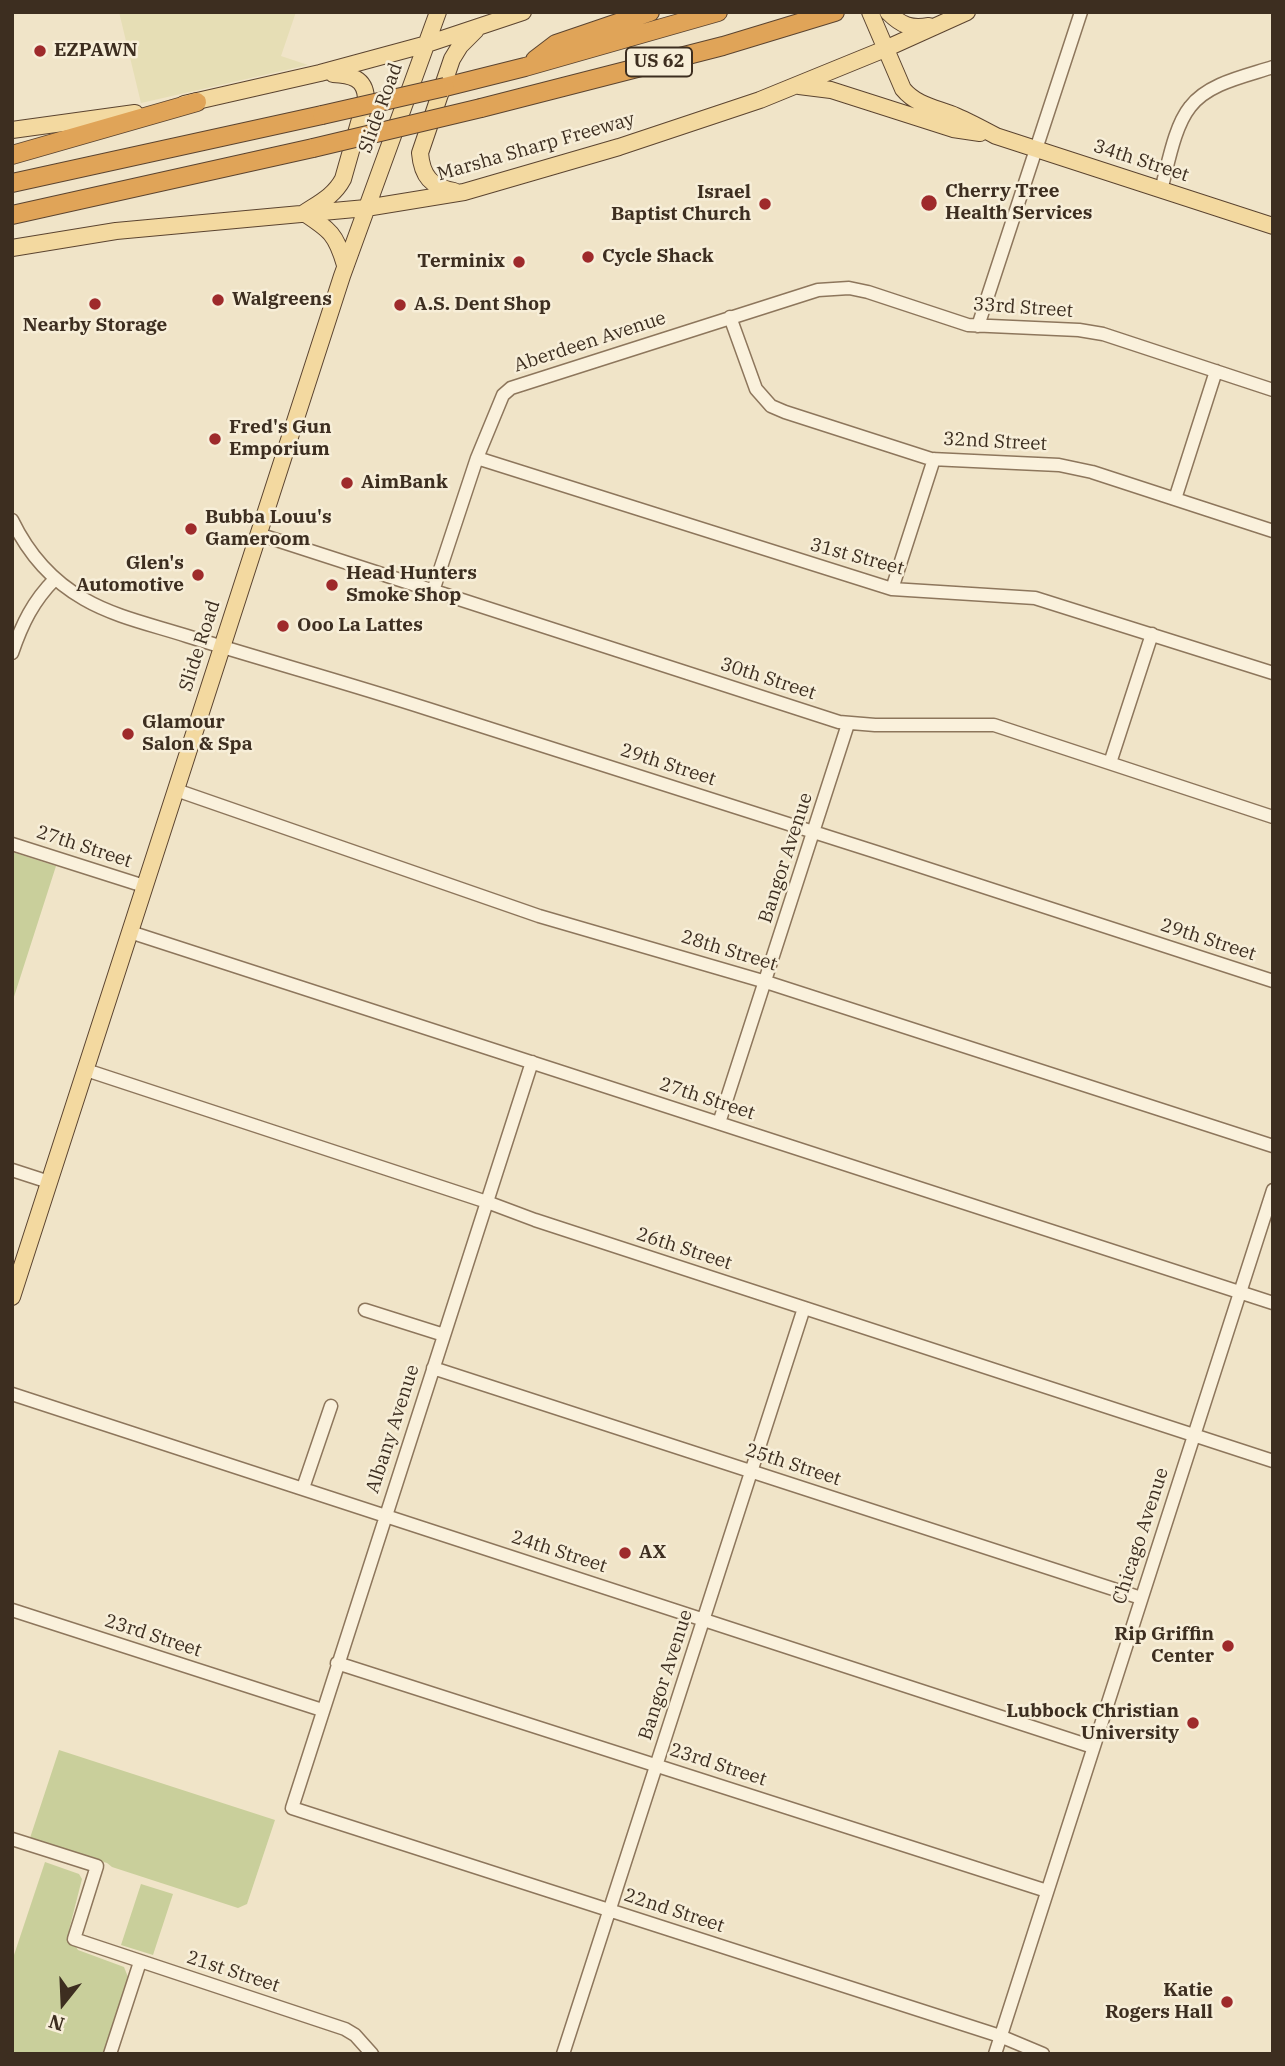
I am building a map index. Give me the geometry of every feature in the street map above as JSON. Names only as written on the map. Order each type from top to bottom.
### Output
[{"type":"highway","points":[[525,68],[556,44],[650,12]]},
{"type":"highway","name":"US 62","points":[[12,183],[498,75],[718,12]]},
{"type":"highway","name":"US 62","points":[[12,215],[481,108],[723,46],[835,12]]},
{"type":"highway","points":[[12,155],[197,102]]},
{"type":"main road","name":"Slide Road","points":[[12,1297],[345,265],[438,12]]},
{"type":"main road","points":[[12,130],[95,120],[197,102],[427,44],[523,12]]},
{"type":"main road","name":"34th Street","points":[[870,12],[903,89],[911,98],[924,105],[956,116],[996,136],[1273,226]]},
{"type":"main road","points":[[888,12],[901,24],[909,27],[942,24]]},
{"type":"main road","name":"Marsha Sharp Freeway","points":[[12,248],[116,231],[366,208],[464,192],[619,148],[760,100],[967,12]]},
{"type":"main road","points":[[464,192],[433,185],[426,178],[420,153],[452,59],[460,46],[480,26]]},
{"type":"main road","points":[[320,73],[352,76],[366,88],[366,98],[344,179],[329,197],[303,213],[328,229],[338,243],[345,265]]},
{"type":"main road","name":"34th Street","points":[[794,86],[831,90],[953,129],[996,136]]},
{"type":"street","points":[[978,326],[1081,12]]},
{"type":"street","points":[[1161,190],[1183,117],[1191,105],[1214,88],[1273,67]]},
{"type":"street","name":"33rd Street","points":[[730,317],[818,290],[849,288],[968,325],[1079,330],[1103,334],[1273,390]]},
{"type":"street","name":"Aberdeen Avenue","points":[[433,591],[477,458],[503,395],[511,388],[730,317]]},
{"type":"street","name":"32nd Street","points":[[730,317],[756,389],[771,406],[785,412],[934,459],[1059,465],[1092,472],[1273,531]]},
{"type":"street","points":[[1175,499],[1216,371]]},
{"type":"street","name":"31st Street","points":[[477,458],[892,589],[1035,598],[1273,673]]},
{"type":"street","points":[[892,589],[934,459]]},
{"type":"street","name":"29th Street","points":[[12,520],[28,547],[55,579],[83,599],[103,608],[222,647],[372,691],[1273,981]]},
{"type":"street","name":"30th Street","points":[[258,534],[848,724],[994,725],[1273,817]]},
{"type":"street","points":[[12,653],[34,602],[55,579]]},
{"type":"street","points":[[1110,762],[1152,634]]},
{"type":"street","name":"Bangor Avenue","points":[[719,1123],[848,724]]},
{"type":"street","name":"28th Street","points":[[176,790],[539,916],[766,982],[1273,1146]]},
{"type":"street","name":"27th Street","points":[[12,844],[144,886]]},
{"type":"street","name":"27th Street","points":[[130,932],[1273,1303]]},
{"type":"street","name":"Albany Avenue","points":[[292,1808],[532,1062]]},
{"type":"street","name":"26th Street","points":[[86,1070],[1273,1461]]},
{"type":"street","points":[[12,1170],[49,1182]]},
{"type":"street","name":"Chicago Avenue","points":[[995,2054],[1273,1191]]},
{"type":"street","name":"Bangor Avenue","points":[[564,2054],[804,1308]]},
{"type":"street","points":[[365,1310],[444,1335]]},
{"type":"street","name":"25th Street","points":[[433,1368],[1141,1598]]},
{"type":"street","name":"24th Street","points":[[12,1394],[1093,1746]]},
{"type":"street","points":[[303,1489],[331,1406]]},
{"type":"street","name":"23rd Street","points":[[12,1610],[322,1710]]},
{"type":"street","name":"23rd Street","points":[[337,1663],[1047,1891]]},
{"type":"street","name":"22nd Street","points":[[292,1808],[1000,2036],[1043,2054]]},
{"type":"street","name":"21st Street","points":[[12,1839],[96,1866],[74,1939],[345,2029],[355,2035],[366,2052]]},
{"type":"street","points":[[110,2054],[140,1962]]},
{"type":"shaded area","points":[[119,12],[296,12],[281,56],[308,65],[141,103]]},
{"type":"green space","points":[[12,852],[56,866],[12,1003]]},
{"type":"green space","points":[[59,1750],[275,1820],[247,1904],[238,1908],[30,1838]]},
{"type":"green space","points":[[45,1862],[79,1874],[82,1879],[69,1930],[78,1950],[124,1967],[128,1977],[103,2054],[19,2054],[12,2051],[12,1961]]},
{"type":"green space","points":[[141,1884],[173,1894],[153,1955],[121,1945]]},
{"type":"place","name":"EZPAWN","points":[[40,51]]},
{"type":"place","name":"Cherry Tree Health Services","points":[[929,203]]},
{"type":"place","name":"Israel Baptist Church","points":[[765,204]]},
{"type":"place","name":"Cycle Shack","points":[[588,257]]},
{"type":"place","name":"Terminix","points":[[519,262]]},
{"type":"place","name":"Walgreens","points":[[218,300]]},
{"type":"place","name":"Nearby Storage","points":[[95,304]]},
{"type":"place","name":"A.S. Dent Shop","points":[[400,305]]},
{"type":"place","name":"Fred's Gun Emporium","points":[[215,439]]},
{"type":"place","name":"AimBank","points":[[347,483]]},
{"type":"place","name":"Bubba Louu's Gameroom","points":[[191,529]]},
{"type":"place","name":"Glen's Automotive","points":[[198,575]]},
{"type":"place","name":"Head Hunters Smoke Shop","points":[[332,585]]},
{"type":"place","name":"Ooo La Lattes","points":[[283,626]]},
{"type":"place","name":"Glamour Salon & Spa","points":[[128,734]]},
{"type":"place","name":"AX","points":[[625,1553]]},
{"type":"place","name":"Rip Griffin Center","points":[[1228,1646]]},
{"type":"place","name":"Lubbock Christian University","points":[[1193,1723]]},
{"type":"place","name":"Katie Rogers Hall","points":[[1227,2002]]}]
